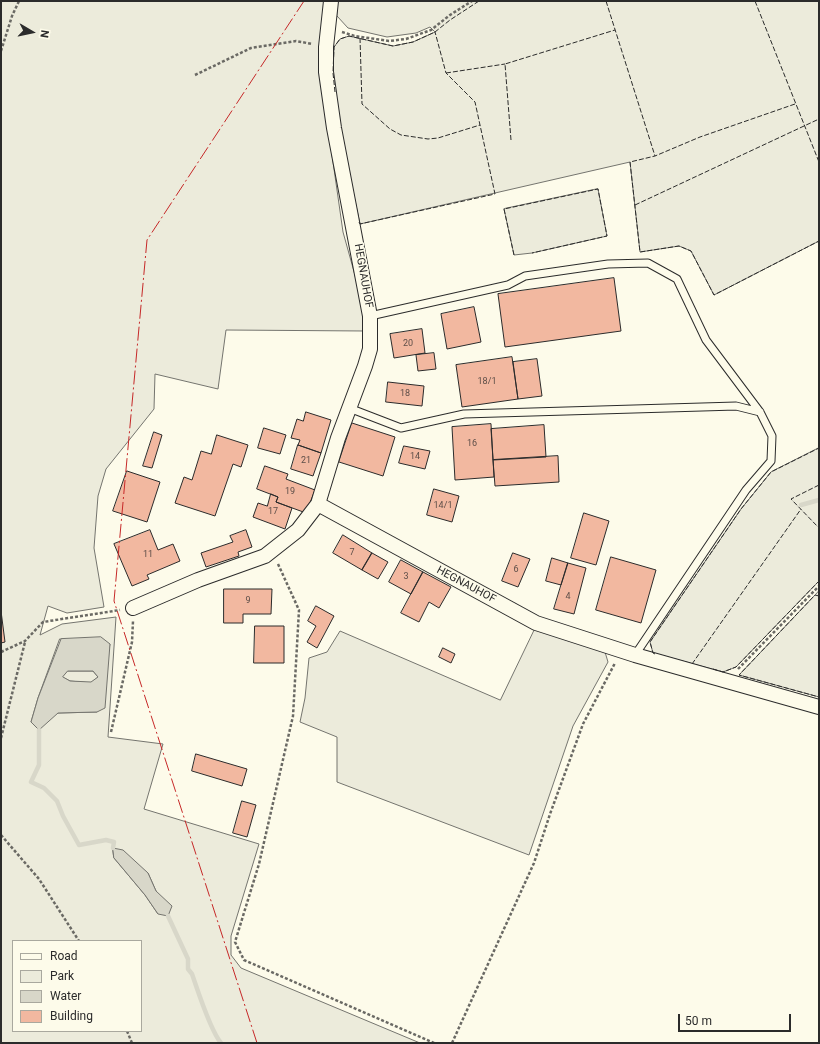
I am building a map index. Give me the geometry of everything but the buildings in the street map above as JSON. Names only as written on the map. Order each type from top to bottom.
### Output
[{"type":"street","name":"HEGNAUHOF","points":[[133,608],[198,580],[265,556],[298,530],[318,504],[338,438],[365,366],[370,348],[370,316],[334,128],[326,72],[326,47],[331,1]]},
{"type":"street","name":"HEGNAUHOF","points":[[318,504],[536,623],[628,653],[819,706]]},
{"type":"lane","points":[[370,316],[508,285],[525,276],[608,264],[648,263],[677,279],[706,340],[760,412],[772,436],[771,461],[746,490],[628,653]]},
{"type":"lane","points":[[349,408],[401,428],[464,414],[736,406],[760,412]]},
{"type":"path","points":[[1,51],[12,16],[19,1]]},
{"type":"path","points":[[328,28],[355,36],[389,41],[406,39],[430,30],[472,1]]},
{"type":"path","points":[[195,75],[251,48],[296,41],[326,47]]},
{"type":"path","points":[[272,551],[300,610],[293,716],[259,864],[235,942],[244,960],[434,1043]]},
{"type":"path","points":[[723,680],[739,668],[819,586]]},
{"type":"path","points":[[1,652],[25,641],[43,622],[133,608],[132,642],[111,732]]},
{"type":"path","points":[[1,738],[25,641]]},
{"type":"path","points":[[452,1043],[534,863],[550,814],[583,724],[628,653]]},
{"type":"path","points":[[1,835],[39,879],[78,940]]},
{"type":"path","points":[[127,1032],[132,1043]]},
{"type":"green space","points":[[1,1],[327,1],[320,71],[343,232],[363,304],[365,331],[226,330],[218,389],[155,374],[154,409],[106,469],[98,496],[94,548],[104,607],[67,613],[48,606],[40,635],[62,624],[116,617],[108,737],[163,744],[144,809],[259,844],[231,936],[231,955],[241,968],[420,1043],[1,1043]],"holes":[[[60,639],[110,644],[97,712],[58,713],[31,722],[38,698]],[[113,849],[148,873],[156,891],[158,914],[145,895],[114,858]]]},
{"type":"green space","points":[[338,1],[819,1],[819,241],[714,295],[691,251],[679,246],[640,252],[630,162],[360,224],[342,140],[333,73],[334,47],[340,39],[349,36],[393,46],[413,42],[435,32],[430,27],[416,33],[387,37],[348,28],[337,16]]},
{"type":"green space","points":[[598,189],[607,236],[532,253],[514,255],[504,209]]},
{"type":"green space","points":[[819,448],[819,581],[736,667],[723,672],[653,653],[650,642],[741,509],[771,472]]},
{"type":"green space","points":[[819,591],[819,697],[739,675],[815,595]]},
{"type":"green space","points":[[535,629],[605,652],[608,662],[573,726],[529,855],[337,782],[337,737],[300,722],[305,698],[309,658],[327,652],[340,631],[500,700]]},
{"type":"green space","points":[[68,671],[93,671],[98,677],[91,683],[70,681],[62,677]]},
{"type":"water","points":[[101,637],[110,644],[105,708],[97,712],[58,713],[39,730],[31,722],[38,698],[61,639]],"holes":[[[68,671],[93,671],[98,677],[91,682],[70,681],[63,677]]]},
{"type":"water","points":[[113,848],[123,850],[148,873],[156,891],[172,906],[168,916],[158,914],[145,895],[114,858]]},
{"type":"waterway","points":[[801,505],[819,500]]},
{"type":"waterway","points":[[39,730],[39,765],[31,782],[44,788],[57,801],[63,816],[79,845],[106,840],[114,842],[113,848]]},
{"type":"waterway","points":[[168,916],[188,959],[188,969],[192,974],[209,1020],[221,1043]]},
{"type":"fence","points":[[335,92],[333,73],[334,47],[340,39],[349,36],[393,46],[413,42],[435,32],[479,1]]},
{"type":"fence","points":[[606,1],[655,156]]},
{"type":"fence","points":[[755,1],[819,162]]},
{"type":"fence","points":[[511,140],[505,64],[615,30]]},
{"type":"fence","points":[[359,222],[360,224],[495,194],[475,102],[446,73],[435,32]]},
{"type":"fence","points":[[360,38],[362,104],[390,129],[401,135],[428,139],[438,138],[480,125]]},
{"type":"fence","points":[[446,73],[505,64]]},
{"type":"fence","points":[[795,104],[700,137],[655,156],[630,162],[640,252],[679,246],[691,251],[714,295],[819,241]]},
{"type":"fence","points":[[635,205],[819,119]]},
{"type":"fence","points":[[514,255],[504,209],[598,189],[607,236],[532,253]]},
{"type":"fence","points":[[655,654],[653,653],[650,642],[741,509],[771,472],[819,448]]},
{"type":"fence","points":[[819,485],[791,499],[819,528]]},
{"type":"fence","points":[[692,664],[801,509]]},
{"type":"fence","points":[[713,669],[723,672],[736,667],[819,581]]},
{"type":"fence","points":[[819,596],[815,595],[739,675],[819,697]]},
{"type":"power","points":[[257,1043],[114,601],[147,240],[304,1]]}]
